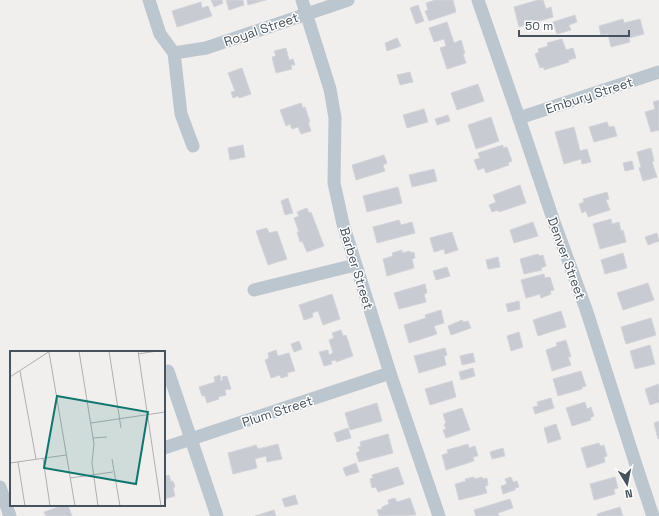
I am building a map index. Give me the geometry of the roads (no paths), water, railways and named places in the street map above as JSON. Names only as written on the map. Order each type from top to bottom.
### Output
[{"type":"street","points":[[148,0],[160,34],[174,53],[181,114],[193,146]]},
{"type":"street","name":"Barber Street","points":[[302,0],[330,89],[335,118],[334,183],[342,224],[438,516]]},
{"type":"street","name":"Royal Street","points":[[174,53],[206,48],[348,0]]},
{"type":"street","name":"Denver Street","points":[[478,0],[554,222],[586,310],[653,516]]},
{"type":"street","name":"Embury Street","points":[[519,118],[659,72]]},
{"type":"street","points":[[254,290],[355,264]]},
{"type":"street","points":[[168,371],[217,516]]},
{"type":"street","name":"Plum Street","points":[[165,448],[390,373]]},
{"type":"street","points":[[0,487],[10,516]]}]
